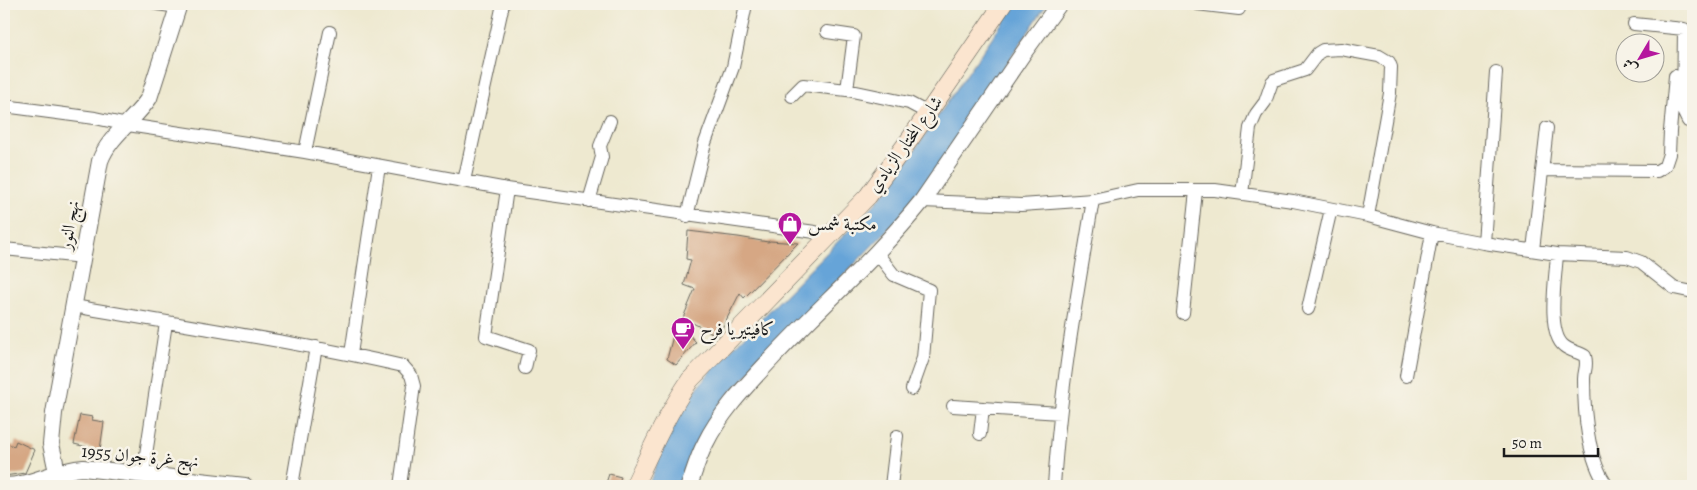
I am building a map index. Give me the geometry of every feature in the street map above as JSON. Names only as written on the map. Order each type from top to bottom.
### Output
[{"type":"main road","name":"شارع المختار الزيادي","points":[[634,486],[659,432],[675,402],[690,380],[868,196],[1003,4]]},
{"type":"street","points":[[157,4],[178,5]]},
{"type":"street","points":[[464,181],[503,4]]},
{"type":"street","points":[[687,216],[705,144],[732,67],[746,4]]},
{"type":"street","points":[[689,486],[706,442],[739,393],[904,223],[922,201],[1059,4]]},
{"type":"street","points":[[1197,4],[1239,9]]},
{"type":"street","name":"نهج النور","points":[[57,472],[52,453],[52,428],[100,161],[109,143],[140,111],[149,98],[178,5]]},
{"type":"street","points":[[1634,24],[1684,29],[1683,111],[1688,121],[1693,122]]},
{"type":"street","points":[[305,152],[330,32]]},
{"type":"street","points":[[827,32],[854,36],[847,90]]},
{"type":"street","points":[[1242,194],[1250,128],[1256,114],[1268,96],[1272,82],[1278,78],[1305,70],[1318,52],[1323,50],[1341,50],[1379,56],[1389,62],[1391,68],[1390,93],[1368,216]]},
{"type":"street","points":[[1484,244],[1496,72]]},
{"type":"street","points":[[1542,170],[1657,171],[1665,166],[1670,154],[1670,130],[1675,76]]},
{"type":"street","points":[[792,96],[803,85],[847,90],[909,103],[928,113]]},
{"type":"street","points":[[4,106],[95,118],[305,152],[507,189],[687,216],[814,232],[825,240]]},
{"type":"street","points":[[589,201],[602,157],[600,146],[610,121]]},
{"type":"street","points":[[1532,250],[1547,128]]},
{"type":"street","points":[[351,354],[379,166]]},
{"type":"street","points":[[507,189],[486,336],[529,350],[525,368]]},
{"type":"street","points":[[922,201],[1021,205],[1093,200],[1138,190],[1215,190],[1293,201],[1368,216],[1432,233],[1484,244],[1557,254],[1627,257],[1641,262],[1674,288],[1693,292]]},
{"type":"street","points":[[1183,313],[1196,190]]},
{"type":"street","points":[[1054,486],[1060,413],[1073,316],[1093,200]]},
{"type":"street","points":[[1308,309],[1331,209]]},
{"type":"street","points":[[1406,376],[1432,233]]},
{"type":"street","points":[[4,249],[83,257]]},
{"type":"street","points":[[876,252],[894,275],[929,290],[923,358],[912,389]]},
{"type":"street","points":[[1557,254],[1553,314],[1556,332],[1564,346],[1585,356],[1587,365],[1584,377],[1587,427],[1596,464],[1607,486]]},
{"type":"street","points":[[74,306],[316,347],[403,366],[411,375],[414,386],[400,486]]},
{"type":"street","points":[[143,474],[166,323]]},
{"type":"street","points":[[292,486],[316,347]]},
{"type":"street","points":[[953,406],[1060,413]]},
{"type":"street","points":[[980,434],[984,408]]},
{"type":"street","points":[[890,486],[897,436]]},
{"type":"street","name":"نهج غرة جوان 1955","points":[[4,486],[31,484],[57,472],[83,468],[246,486]]},
{"type":"water","points":[[1015,4],[1047,4],[925,185],[898,219],[722,401],[698,442],[682,486],[648,486],[673,423],[695,391],[714,367],[874,205],[890,186]]},
{"type":"building","points":[[688,231],[768,242],[798,243],[744,298],[740,293],[718,336],[683,318],[695,289],[684,285],[691,260],[686,259]]},
{"type":"building","points":[[680,325],[696,342],[676,365],[667,359],[674,332],[677,332]]},
{"type":"building","points":[[80,415],[93,417],[92,420],[104,422],[100,450],[74,444]]},
{"type":"building","points":[[16,441],[35,450],[25,473],[4,476],[4,459],[8,444],[14,446]]},
{"type":"building","points":[[609,474],[621,477],[617,486],[605,486]]},
{"type":"place","name":"مكتبة شمس","points":[[790,245]]},
{"type":"place","name":"كافيتيريا فرح","points":[[683,350]]}]
